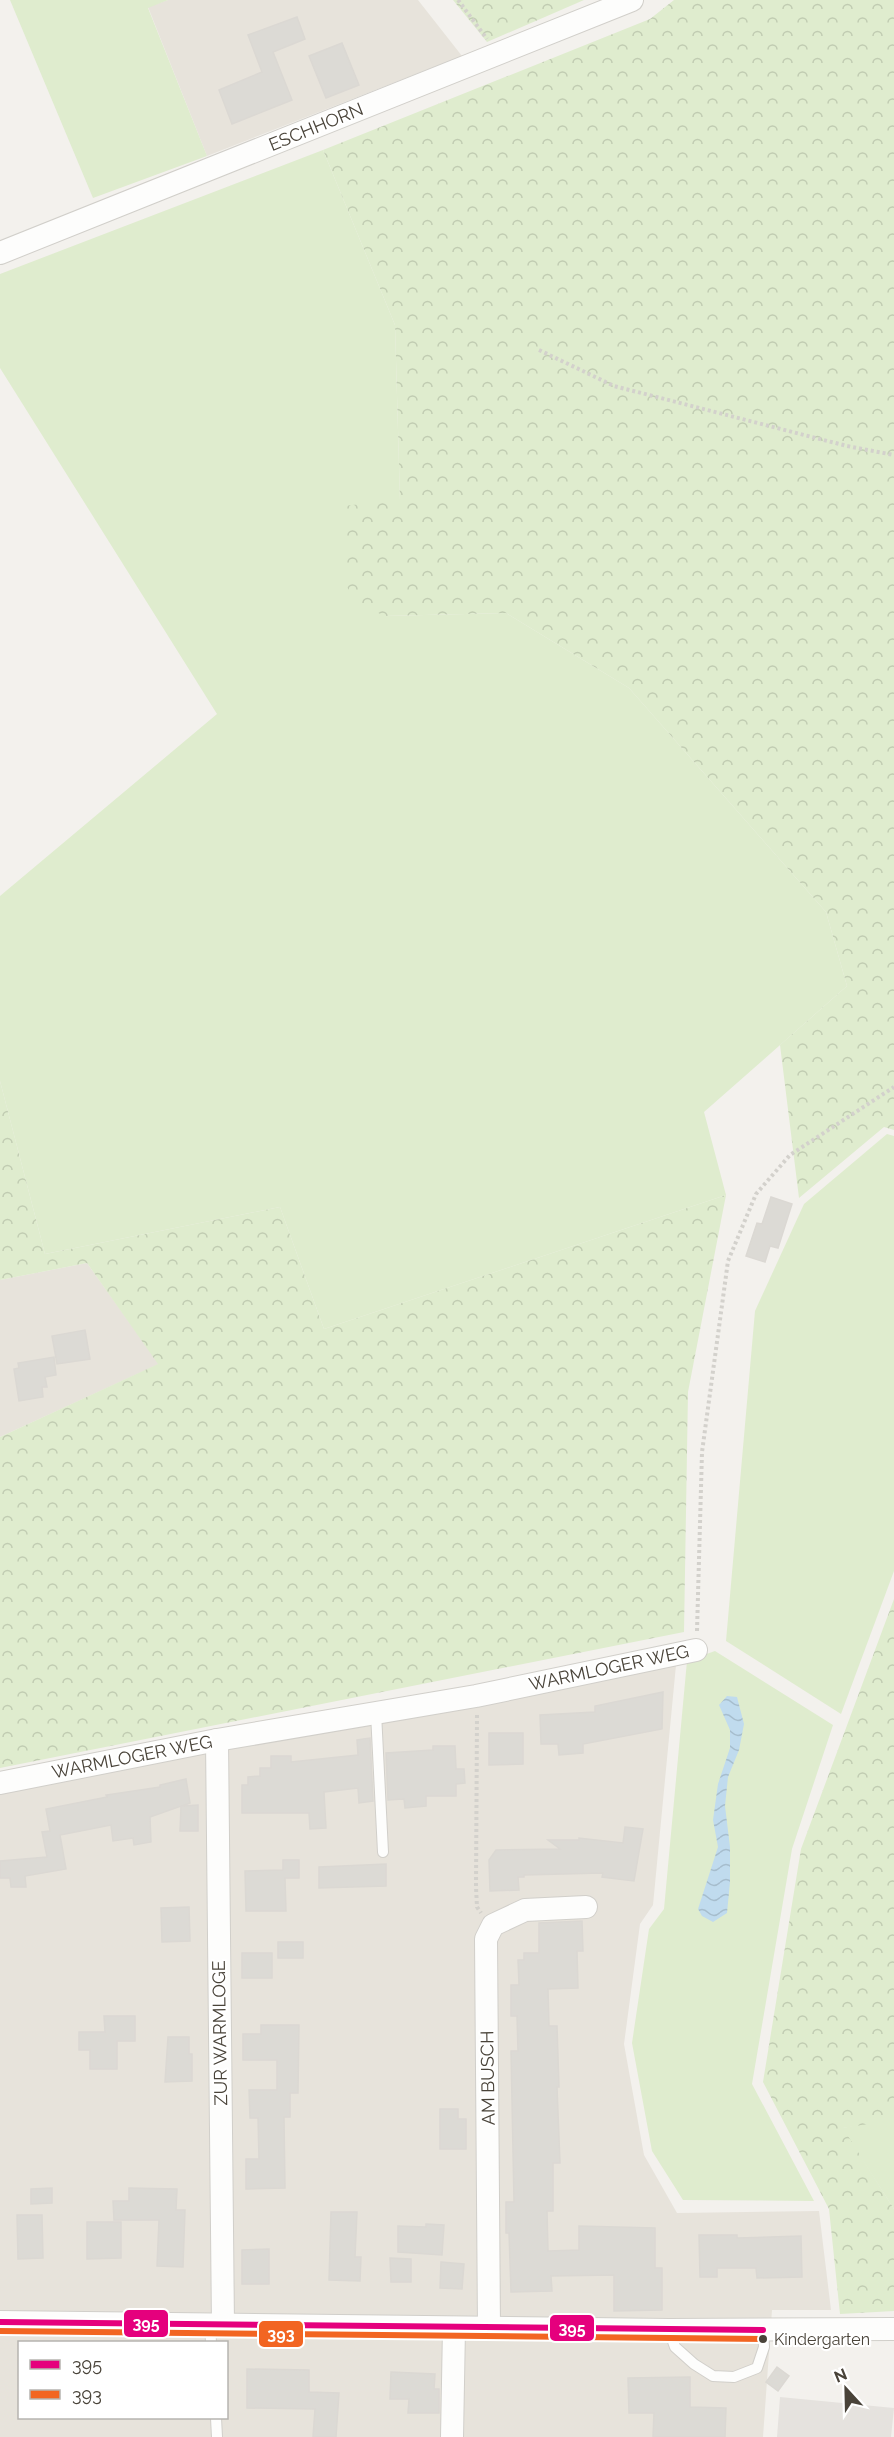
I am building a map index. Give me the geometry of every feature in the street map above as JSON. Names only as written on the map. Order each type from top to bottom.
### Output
[{"type":"street","name":"ESCHHORN","points":[[0,254],[632,0]]},
{"type":"street","name":"WARMLOGER WEG","points":[[0,1783],[217,1740],[476,1696],[696,1650]]},
{"type":"street","name":"ZUR WARMLOGE","points":[[215,2331],[217,1740]]},
{"type":"street","points":[[493,1925],[525,1910],[585,1907]]},
{"type":"street","name":"AM BUSCH","points":[[489,2329],[486,1939],[493,1925]]},
{"type":"street","points":[[0,2322],[215,2331],[453,2328],[894,2329]]},
{"type":"street","points":[[452,2437],[453,2328]]},
{"type":"lane","points":[[376,1713],[382,1794],[383,1852]]},
{"type":"lane","points":[[669,2330],[675,2347],[694,2364],[713,2376],[734,2377],[757,2368],[764,2347],[763,2330]]},
{"type":"lane","points":[[216,2419],[217,2437]]},
{"type":"path","points":[[458,0],[498,54]]},
{"type":"path","points":[[539,350],[614,386],[836,443],[894,455]]},
{"type":"path","name":"WARMLOGER WEG","points":[[696,1650],[702,1452],[728,1260],[756,1194],[790,1155],[894,1087]]},
{"type":"path","points":[[476,1696],[477,1907],[493,1925]]},
{"type":"shaded area","points":[[168,0],[418,0],[462,56],[207,156],[148,7]]},
{"type":"shaded area","points":[[87,1263],[159,1364],[0,1437],[0,1280]]},
{"type":"shaded area","points":[[676,1665],[653,1905],[640,1924],[624,2044],[644,2155],[677,2213],[819,2211],[831,2310],[772,2310],[763,2437],[0,2437],[0,1792]]},
{"type":"shaded area","points":[[780,2397],[894,2408],[891,2437],[777,2437]]},
{"type":"green space","points":[[10,0],[168,0],[148,8],[207,156],[93,198]]},
{"type":"green space","points":[[453,0],[584,0],[487,42]]},
{"type":"green space","points":[[674,0],[894,0],[894,1130],[884,1127],[799,1198],[780,1045],[847,986],[826,912],[629,688],[506,613],[384,616],[354,600],[344,581],[343,506],[400,500],[395,325],[323,150],[650,19]]},
{"type":"green space","points":[[323,150],[395,325],[400,500],[384,616],[506,613],[629,688],[826,912],[847,986],[704,1112],[726,1195],[324,1329],[280,1207],[45,1254],[0,1081],[0,896],[217,714],[0,368],[0,274]]},
{"type":"green space","points":[[0,1081],[45,1254],[280,1207],[324,1329],[726,1195],[688,1392],[684,1632],[0,1768],[0,1437],[158,1364],[87,1263],[0,1280]]},
{"type":"green space","points":[[887,1134],[894,1136],[894,1571],[841,1714],[726,1641],[755,1311],[804,1204]]},
{"type":"green space","points":[[894,1599],[894,2120],[843,2128],[894,2209],[894,2311],[840,2314],[829,2209],[763,2082],[801,1849]]},
{"type":"green space","points":[[715,1651],[833,1725],[792,1849],[752,2084],[814,2201],[683,2200],[652,2151],[632,2043],[649,1929],[664,1909],[687,1661]]},
{"type":"green space","points":[[894,2118],[894,2209],[842,2128]]},
{"type":"water","points":[[727,1696],[737,1697],[744,1724],[739,1750],[728,1777],[725,1806],[730,1847],[727,1913],[713,1922],[702,1916],[698,1909],[718,1847],[713,1820],[718,1784],[730,1748],[730,1730],[719,1705]]},
{"type":"building","points":[[297,17],[305,39],[273,52],[292,100],[232,124],[219,90],[262,72],[248,35]]},
{"type":"building","points":[[342,43],[359,85],[326,98],[309,56]]},
{"type":"building","points":[[771,1197],[792,1204],[778,1248],[770,1246],[765,1262],[746,1256],[757,1223],[762,1224]]},
{"type":"building","points":[[85,1330],[90,1359],[57,1364],[52,1336]]},
{"type":"building","points":[[54,1357],[56,1375],[45,1377],[47,1387],[42,1387],[43,1397],[19,1401],[14,1369],[19,1368],[18,1363]]},
{"type":"building","points":[[663,1692],[662,1729],[583,1744],[583,1753],[559,1755],[558,1744],[541,1744],[540,1715],[595,1712],[595,1706]]},
{"type":"building","points":[[489,1733],[523,1733],[523,1764],[489,1765]]},
{"type":"building","points":[[370,1738],[373,1801],[359,1803],[358,1788],[324,1792],[326,1828],[310,1829],[309,1813],[242,1813],[242,1785],[248,1785],[248,1777],[260,1776],[260,1768],[271,1768],[271,1756],[291,1756],[291,1762],[358,1755],[357,1740]]},
{"type":"building","points":[[433,1746],[455,1746],[456,1769],[464,1769],[465,1783],[456,1784],[456,1796],[426,1796],[426,1806],[405,1808],[404,1799],[388,1800],[386,1753],[433,1750]]},
{"type":"building","points":[[186,1779],[190,1803],[182,1806],[198,1805],[198,1831],[180,1831],[181,1806],[150,1817],[151,1842],[134,1845],[133,1838],[113,1841],[111,1825],[60,1835],[66,1869],[25,1876],[26,1887],[11,1887],[10,1878],[0,1878],[0,1861],[47,1857],[42,1832],[50,1831],[46,1809],[107,1797],[106,1795],[160,1787],[160,1785]]},
{"type":"building","points":[[625,1827],[643,1829],[634,1881],[602,1877],[603,1873],[524,1875],[524,1877],[518,1877],[519,1890],[490,1891],[489,1860],[496,1850],[560,1849],[548,1840],[579,1840],[579,1838],[623,1843]]},
{"type":"building","points":[[283,1860],[299,1860],[299,1878],[285,1878],[286,1911],[246,1911],[245,1871],[283,1870]]},
{"type":"building","points":[[386,1864],[386,1886],[319,1888],[319,1867]]},
{"type":"building","points":[[189,1907],[190,1941],[162,1942],[161,1908]]},
{"type":"building","points":[[582,1921],[583,1951],[577,1951],[578,1988],[548,1989],[549,2026],[557,2026],[560,2163],[553,2163],[553,2211],[547,2211],[548,2251],[579,2250],[579,2226],[655,2228],[655,2268],[662,2268],[662,2310],[614,2311],[614,2275],[551,2276],[552,2291],[511,2292],[506,2202],[514,2202],[511,2051],[518,2051],[517,2016],[511,2016],[511,1985],[519,1985],[518,1960],[524,1960],[524,1953],[539,1953],[539,1923]]},
{"type":"building","points":[[278,1942],[303,1942],[303,1958],[278,1958]]},
{"type":"building","points":[[242,1953],[272,1953],[272,1978],[242,1978]]},
{"type":"building","points":[[104,2016],[135,2016],[135,2041],[117,2041],[117,2069],[90,2069],[90,2050],[79,2050],[79,2032],[105,2032]]},
{"type":"building","points":[[261,2025],[299,2025],[298,2093],[290,2093],[290,2117],[284,2117],[285,2188],[246,2189],[246,2159],[259,2159],[258,2118],[250,2118],[249,2090],[277,2090],[277,2060],[243,2060],[243,2034],[261,2034]]},
{"type":"building","points":[[168,2037],[189,2037],[189,2054],[192,2054],[192,2081],[165,2082]]},
{"type":"building","points":[[440,2109],[458,2109],[458,2119],[466,2119],[466,2149],[440,2149]]},
{"type":"building","points":[[52,2188],[52,2203],[31,2204],[31,2189]]},
{"type":"building","points":[[129,2188],[177,2189],[176,2210],[185,2210],[183,2267],[157,2266],[159,2220],[114,2220],[113,2201],[129,2201]]},
{"type":"building","points":[[331,2212],[357,2212],[355,2257],[361,2257],[360,2281],[329,2280]]},
{"type":"building","points":[[17,2215],[42,2215],[43,2258],[18,2259]]},
{"type":"building","points":[[87,2222],[121,2222],[121,2258],[87,2259]]},
{"type":"building","points":[[426,2224],[444,2225],[442,2255],[398,2252],[398,2226],[426,2227]]},
{"type":"building","points":[[699,2235],[737,2235],[737,2238],[801,2236],[802,2277],[757,2278],[756,2268],[717,2268],[717,2277],[700,2277]]},
{"type":"building","points":[[269,2249],[269,2284],[242,2284],[242,2250]]},
{"type":"building","points":[[390,2258],[411,2259],[411,2282],[391,2282]]},
{"type":"building","points":[[441,2262],[464,2264],[462,2289],[440,2288]]},
{"type":"building","points":[[777,2367],[789,2376],[778,2391],[766,2382]]},
{"type":"building","points":[[247,2369],[309,2370],[309,2392],[339,2393],[336,2437],[313,2437],[315,2409],[247,2408]]},
{"type":"building","points":[[391,2372],[435,2374],[434,2389],[439,2389],[439,2413],[408,2413],[409,2399],[390,2399]]},
{"type":"building","points":[[690,2377],[690,2407],[726,2408],[725,2437],[653,2437],[654,2413],[629,2413],[628,2378]]},
{"type":"transit line","name":"395","points":[[0,2322],[763,2330]]},
{"type":"transit line","name":"393","points":[[0,2331],[763,2339]]},
{"type":"place","name":"Kindergarten","points":[[763,2339]]}]
